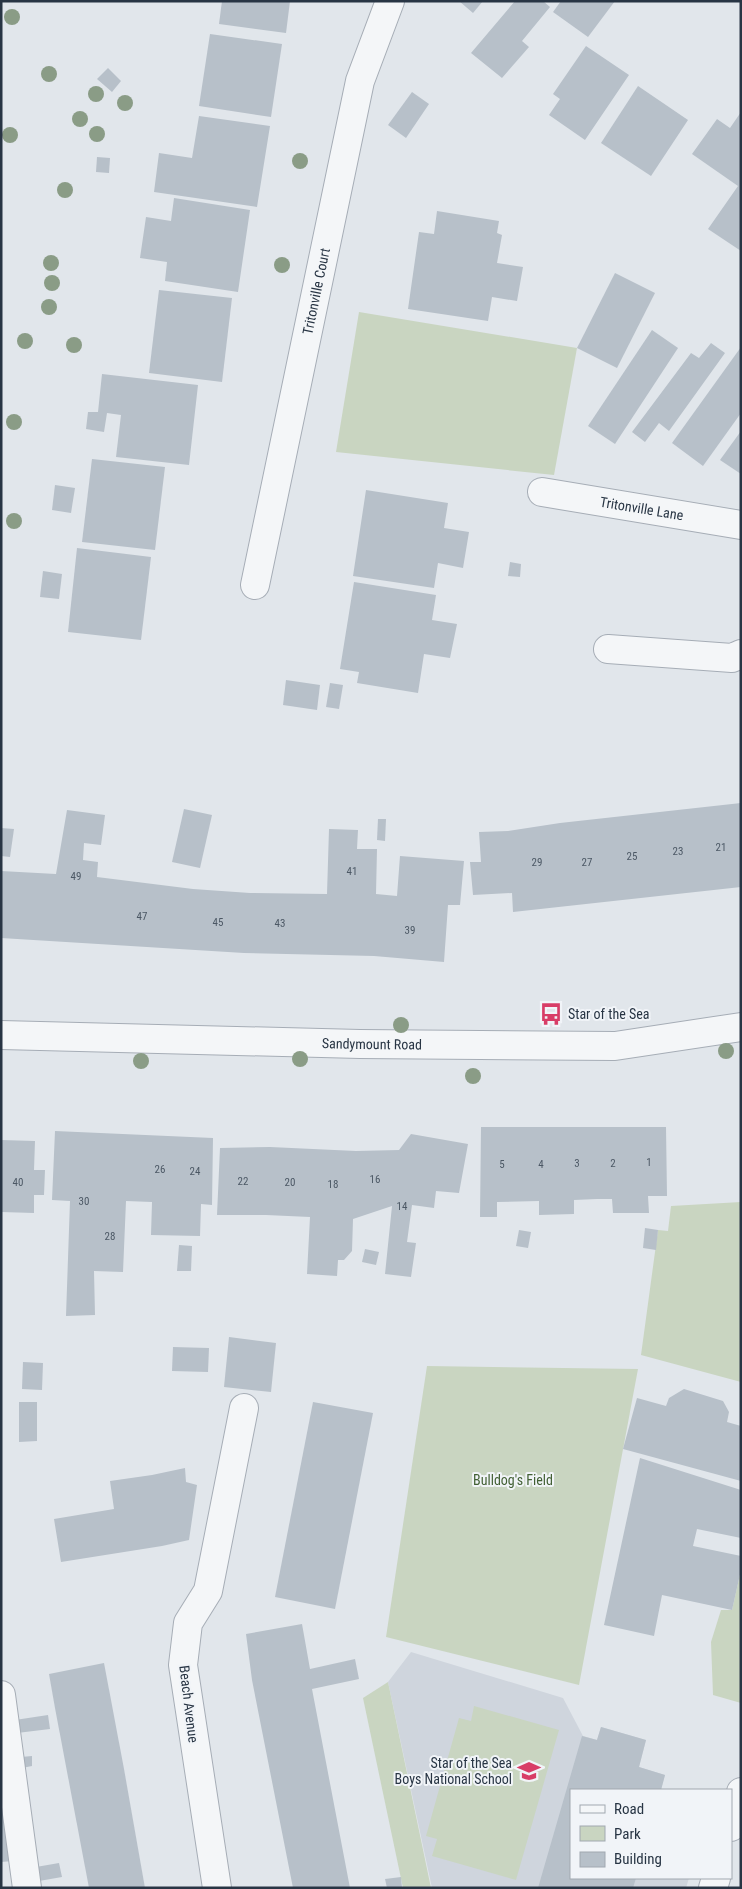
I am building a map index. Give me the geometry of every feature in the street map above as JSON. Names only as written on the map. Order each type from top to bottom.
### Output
[{"type":"street","name":"Tritonville Court","points":[[255,585],[360,81],[390,1]]},
{"type":"street","name":"Tritonville Lane","points":[[542,492],[741,525]]},
{"type":"street","points":[[608,649],[732,658],[741,654]]},
{"type":"street","name":"Sandymount Road","points":[[1,1035],[379,1044],[615,1046],[741,1027]]},
{"type":"street","name":"Beach Avenue","points":[[217,1888],[183,1665],[188,1623],[208,1591],[244,1408]]},
{"type":"street","points":[[1,1695],[27,1888]]},
{"type":"street","points":[[732,1824],[741,1792]]},
{"type":"shaded area","name":"Star of the Sea Boys National School","points":[[411,1652],[563,1698],[583,1736],[597,1740],[601,1727],[646,1740],[639,1767],[665,1775],[661,1789],[570,1789],[570,1879],[689,1879],[686,1888],[432,1888],[388,1682]]},
{"type":"green space","points":[[359,312],[577,348],[554,475],[336,452]]},
{"type":"green space","points":[[741,1202],[741,1382],[641,1355],[658,1230],[668,1231],[671,1206]]},
{"type":"green space","name":"Bulldog's Field","points":[[427,1366],[638,1369],[579,1685],[386,1637]]},
{"type":"green space","points":[[741,1570],[741,1703],[713,1695],[711,1642],[721,1610],[732,1610]]},
{"type":"green space","points":[[388,1682],[431,1888],[403,1888],[363,1698]]},
{"type":"green space","points":[[474,1706],[559,1730],[516,1880],[432,1856],[437,1839],[426,1836],[459,1718],[471,1721]]},
{"type":"building","points":[[222,1],[290,1],[286,33],[219,24]]},
{"type":"building","points":[[459,1],[483,1],[473,13]]},
{"type":"building","points":[[515,1],[543,1],[550,7],[522,41],[529,47],[502,78],[471,53]]},
{"type":"building","points":[[561,1],[615,1],[588,37],[553,12]]},
{"type":"building","points":[[210,34],[282,44],[271,117],[199,106]]},
{"type":"building","points":[[586,46],[629,75],[585,140],[549,115],[560,99],[553,94]]},
{"type":"building","points":[[108,68],[121,81],[112,92],[97,79]]},
{"type":"building","points":[[638,86],[688,120],[651,176],[601,143]]},
{"type":"building","points":[[412,92],[429,104],[406,138],[388,125]]},
{"type":"building","points":[[741,112],[741,251],[708,229],[738,186],[692,154],[717,119],[730,128]]},
{"type":"building","points":[[199,116],[270,126],[257,207],[154,192],[159,153],[192,158]]},
{"type":"building","points":[[97,157],[110,158],[109,173],[96,172]]},
{"type":"building","points":[[174,198],[250,210],[238,292],[165,281],[167,262],[140,258],[146,217],[171,221]]},
{"type":"building","points":[[437,211],[499,221],[497,233],[502,235],[497,263],[523,267],[517,301],[492,297],[488,321],[408,309],[419,232],[434,234]]},
{"type":"building","points":[[615,273],[655,293],[617,368],[577,348]]},
{"type":"building","points":[[159,290],[232,298],[222,382],[149,373]]},
{"type":"building","points":[[652,330],[678,348],[615,444],[588,426]]},
{"type":"building","points":[[711,343],[725,353],[669,431],[659,423],[645,442],[632,432],[691,353],[699,358]]},
{"type":"building","points":[[741,347],[741,413],[703,466],[672,443]]},
{"type":"building","points":[[102,374],[198,385],[189,465],[116,457],[121,415],[107,413],[104,432],[86,429],[88,412],[98,412]]},
{"type":"building","points":[[741,431],[741,474],[720,460]]},
{"type":"building","points":[[92,459],[165,467],[155,550],[82,542]]},
{"type":"building","points":[[55,485],[75,488],[71,513],[52,510]]},
{"type":"building","points":[[366,490],[448,503],[444,528],[469,532],[463,568],[438,563],[434,588],[353,576]]},
{"type":"building","points":[[77,548],[151,557],[141,640],[68,632]]},
{"type":"building","points":[[510,562],[521,564],[520,577],[508,576]]},
{"type":"building","points":[[43,571],[62,574],[59,599],[40,597]]},
{"type":"building","points":[[354,582],[436,595],[432,620],[457,624],[450,658],[424,654],[418,693],[357,683],[359,672],[340,669]]},
{"type":"building","points":[[286,680],[320,685],[317,710],[283,705]]},
{"type":"building","points":[[330,683],[343,685],[339,709],[326,707]]},
{"type":"building","points":[[741,803],[741,887],[513,912],[512,893],[473,895],[470,862],[481,862],[479,832],[508,831],[560,823]]},
{"type":"building","points":[[184,809],[212,815],[200,868],[172,862]]},
{"type":"building","points":[[67,810],[105,815],[101,845],[84,843],[83,860],[98,862],[97,877],[193,889],[250,893],[327,894],[329,829],[358,830],[357,849],[377,849],[376,894],[397,896],[400,856],[464,861],[460,905],[448,905],[444,962],[374,956],[244,953],[1,938],[1,871],[56,874]]},
{"type":"building","points":[[378,819],[386,819],[385,841],[377,840]]},
{"type":"building","points":[[1,828],[14,829],[10,857],[1,856]]},
{"type":"building","points":[[481,1127],[666,1127],[667,1196],[648,1196],[649,1213],[613,1213],[612,1199],[597,1199],[574,1200],[574,1214],[539,1215],[539,1201],[497,1202],[497,1217],[480,1217]]},
{"type":"building","points":[[55,1131],[213,1138],[212,1205],[201,1204],[200,1236],[151,1235],[152,1202],[126,1201],[123,1272],[94,1271],[95,1315],[66,1316],[70,1201],[52,1200]]},
{"type":"building","points":[[411,1134],[468,1144],[459,1193],[436,1191],[434,1208],[412,1205],[407,1242],[416,1243],[411,1277],[385,1274],[392,1206],[353,1219],[352,1251],[344,1260],[338,1260],[337,1276],[307,1274],[310,1217],[217,1215],[220,1148],[270,1147],[356,1151],[399,1150]]},
{"type":"building","points":[[1,1140],[35,1141],[34,1170],[45,1170],[44,1195],[34,1195],[34,1213],[1,1212]]},
{"type":"building","points":[[645,1228],[658,1230],[656,1250],[643,1248]]},
{"type":"building","points":[[519,1230],[531,1232],[528,1248],[516,1246]]},
{"type":"building","points":[[179,1245],[192,1246],[191,1271],[177,1271]]},
{"type":"building","points":[[365,1249],[379,1252],[376,1265],[362,1262]]},
{"type":"building","points":[[229,1337],[276,1343],[271,1392],[224,1387]]},
{"type":"building","points":[[173,1347],[209,1348],[208,1372],[172,1371]]},
{"type":"building","points":[[23,1362],[43,1363],[42,1390],[22,1389]]},
{"type":"building","points":[[684,1389],[723,1401],[729,1412],[727,1422],[741,1426],[741,1481],[623,1449],[637,1398],[666,1406],[669,1398]]},
{"type":"building","points":[[19,1402],[37,1402],[37,1441],[19,1442]]},
{"type":"building","points":[[313,1402],[373,1413],[335,1609],[275,1597]]},
{"type":"building","points":[[640,1458],[741,1490],[741,1538],[697,1529],[693,1546],[741,1556],[741,1570],[732,1610],[662,1595],[654,1636],[604,1625]]},
{"type":"building","points":[[185,1468],[186,1482],[197,1485],[189,1540],[61,1562],[54,1519],[114,1509],[110,1481]]},
{"type":"building","points":[[302,1624],[310,1669],[355,1659],[359,1679],[312,1689],[350,1888],[293,1888],[252,1680],[246,1634]]},
{"type":"building","points":[[104,1663],[145,1888],[89,1888],[55,1708],[49,1674]]},
{"type":"building","points":[[48,1715],[50,1729],[17,1733],[15,1720]]},
{"type":"building","points":[[601,1727],[646,1740],[639,1767],[665,1775],[661,1789],[570,1789],[570,1879],[636,1879],[633,1888],[538,1888],[582,1736],[597,1740]]},
{"type":"building","points":[[32,1756],[32,1766],[22,1768],[21,1757]]},
{"type":"building","points":[[4,1810],[13,1861],[1,1862],[1,1811]]},
{"type":"building","points":[[59,1863],[62,1877],[39,1881],[36,1867]]},
{"type":"building","points":[[401,1877],[402,1888],[387,1888],[385,1879]]},
{"type":"place","name":"Star of the Sea","points":[[551,1014]]},
{"type":"place","name":"Star of the Sea Boys National School","points":[[529,1771]]}]
